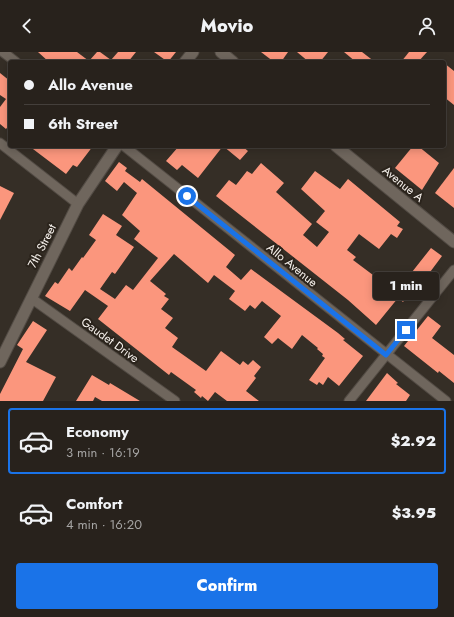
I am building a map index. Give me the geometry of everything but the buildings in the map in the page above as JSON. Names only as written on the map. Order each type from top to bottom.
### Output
[{"type":"street","points":[[3,52],[13,60]]},
{"type":"street","points":[[187,60],[193,52]]},
{"type":"street","points":[[221,52],[231,60]]},
{"type":"street","points":[[0,143],[78,204]]},
{"type":"street","name":"7th Street","points":[[0,362],[78,204],[116,148]]},
{"type":"street","name":"Allo Avenue","points":[[127,148],[446,401]]},
{"type":"street","name":"Avenue A","points":[[338,148],[454,242]]},
{"type":"street","points":[[349,401],[454,270]]},
{"type":"street","name":"Gaudet Drive","points":[[31,298],[175,401]]},
{"type":"route","points":[[187,196],[386,355],[406,330]]}]
